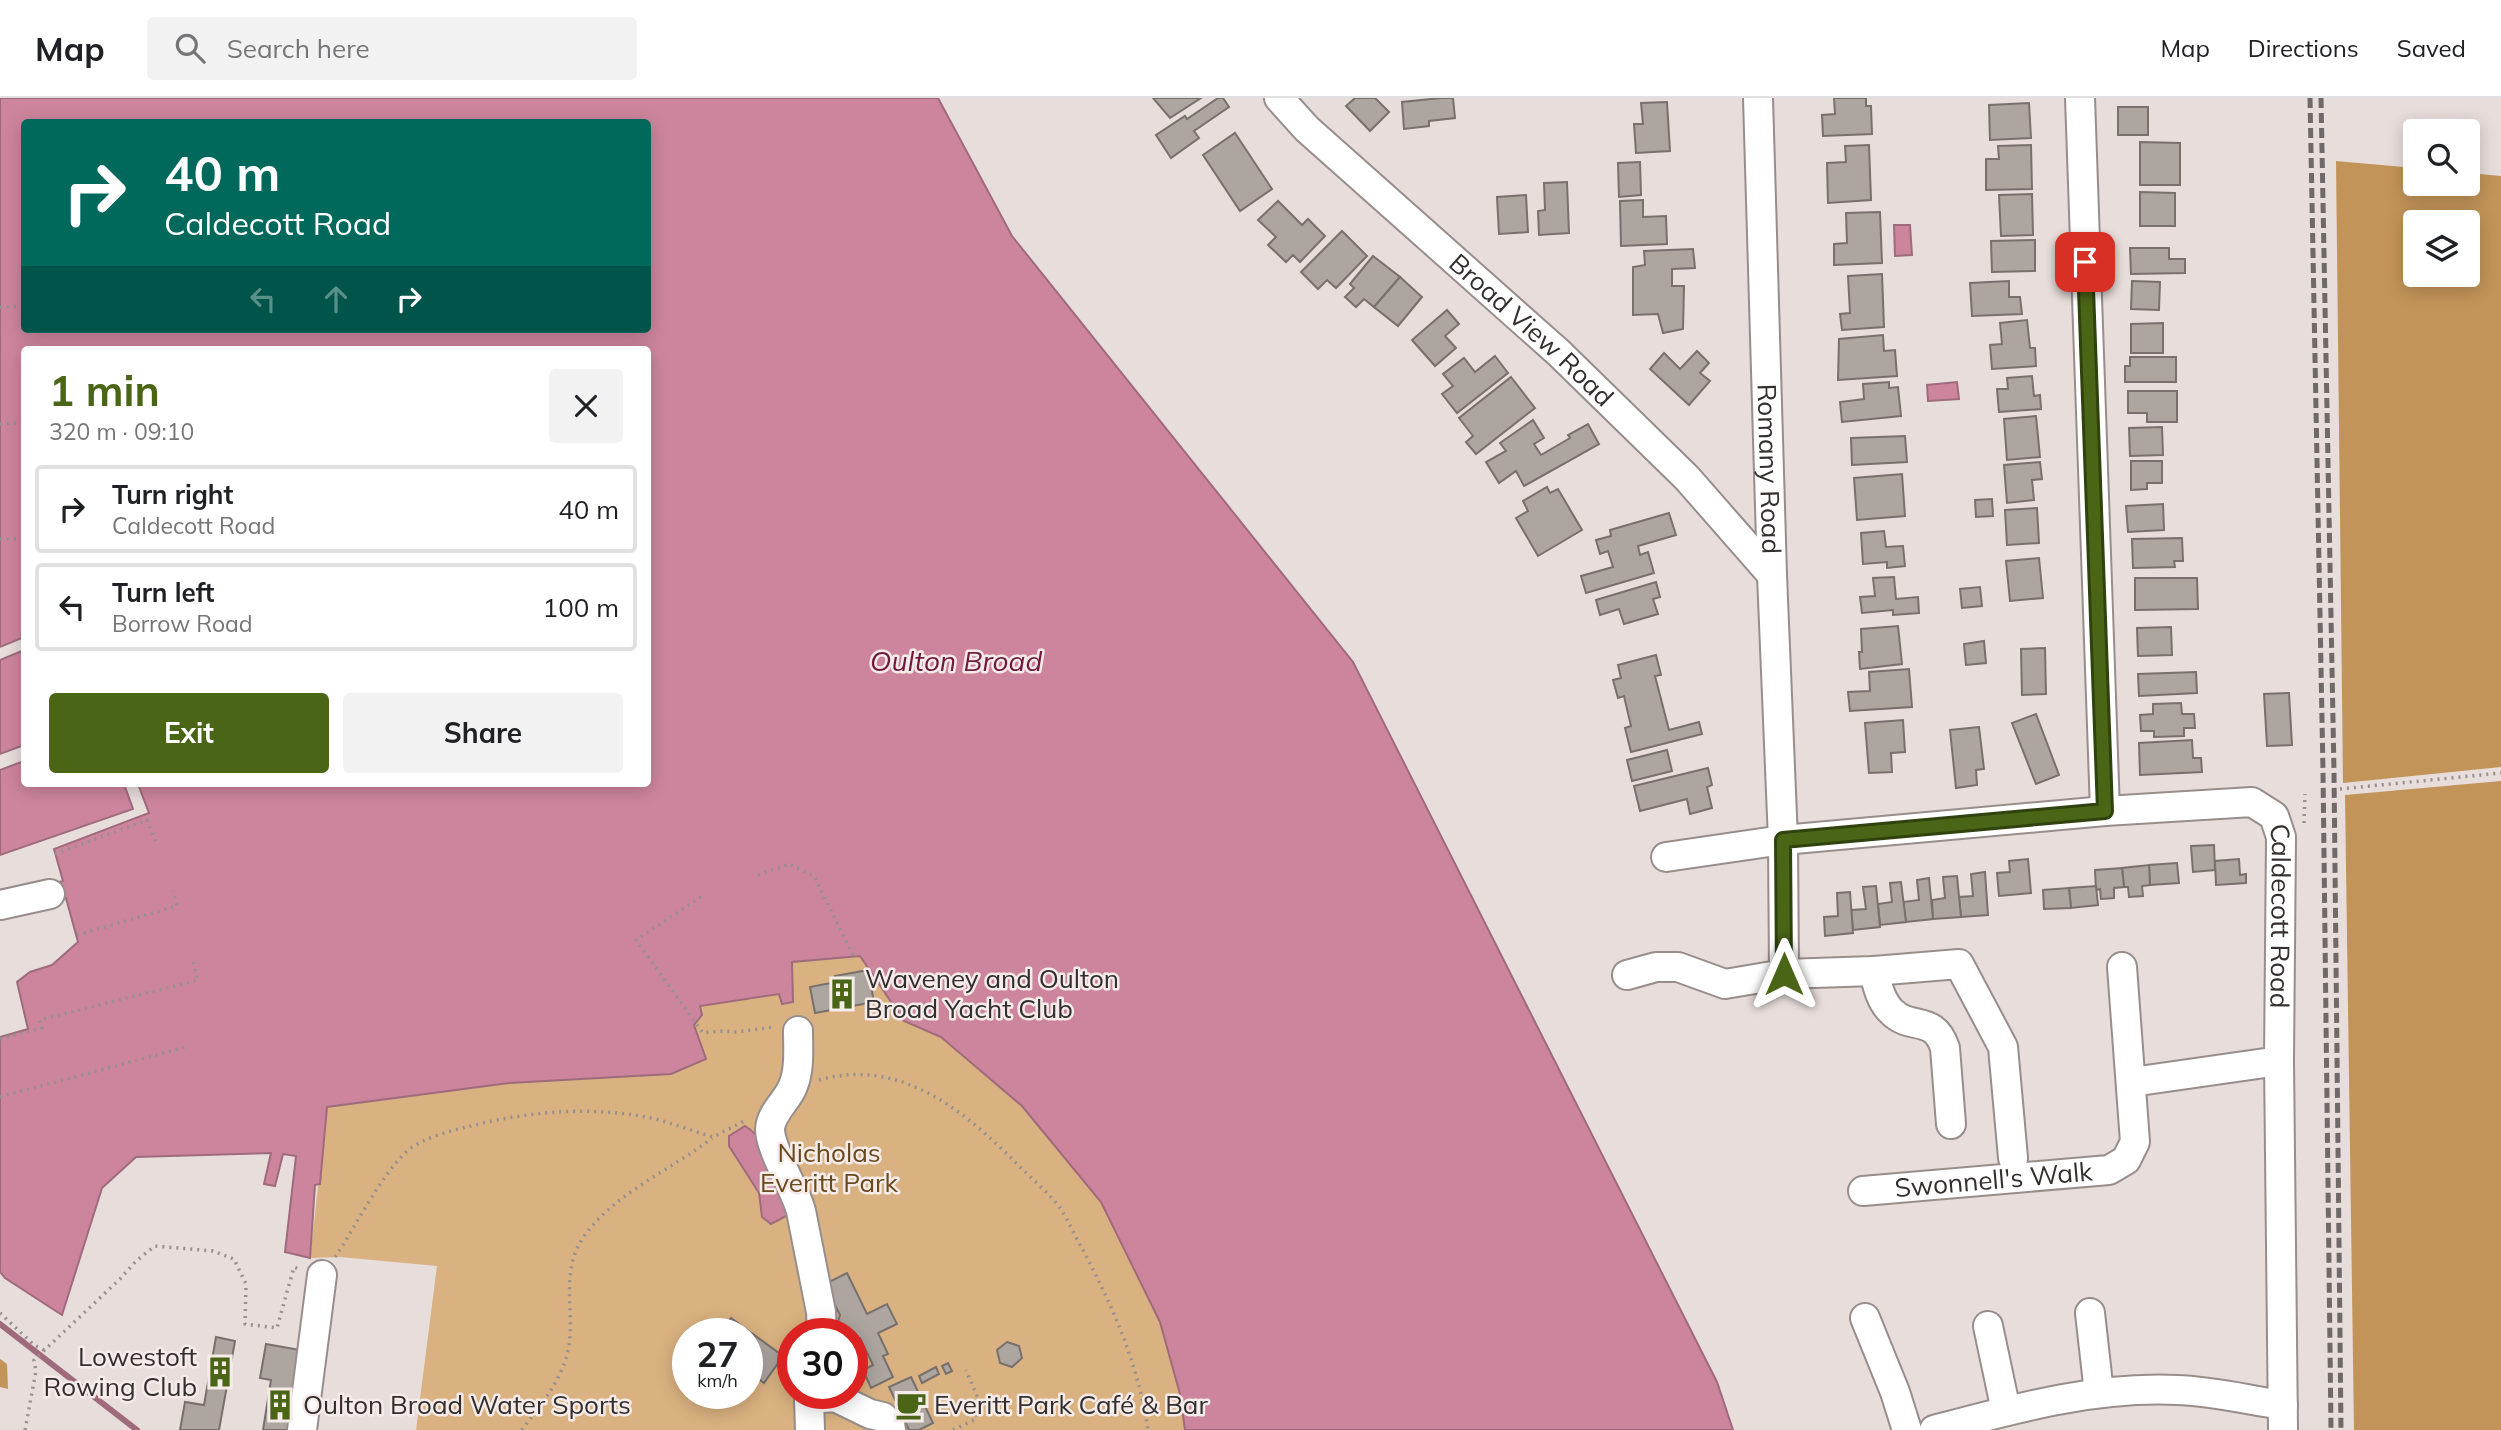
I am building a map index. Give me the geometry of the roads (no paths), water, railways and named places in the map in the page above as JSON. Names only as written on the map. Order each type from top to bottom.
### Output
[{"type":"street","name":"Broad View Road","points":[[1279,98],[1307,129],[1559,353],[1686,478],[1772,575]]},
{"type":"street","name":"Romany Road","points":[[1758,98],[1783,840],[1784,974]]},
{"type":"street","points":[[2080,98],[2105,811]]},
{"type":"street","name":"Caldecott Road","points":[[1666,858],[1783,840],[2105,811],[2252,802],[2274,816],[2281,837],[2279,1061],[2283,1417]]},
{"type":"street","points":[[0,905],[50,894]]},
{"type":"street","points":[[1628,975],[1656,967],[1678,967],[1725,984],[1784,974],[1874,971],[1959,964],[2003,1047],[2013,1158]]},
{"type":"street","name":"Swonnell's Walk","points":[[1863,1191],[2109,1170],[2126,1160],[2135,1142],[2122,967]]},
{"type":"street","points":[[1874,971],[1880,993],[1892,1013],[1906,1020],[1931,1026],[1941,1036],[1945,1048],[1951,1124]]},
{"type":"street","points":[[791,1028],[798,1068],[793,1087],[773,1118],[770,1130],[797,1197],[821,1318]]},
{"type":"street","points":[[2132,1082],[2279,1061]]},
{"type":"street","points":[[302,1430],[322,1275]]},
{"type":"street","points":[[2090,1313],[2099,1393]]},
{"type":"street","points":[[1864,1318],[1895,1392],[1907,1430]]},
{"type":"street","points":[[1988,1326],[2009,1410]]},
{"type":"street","points":[[1934,1430],[2009,1410],[2099,1393],[2177,1390],[2283,1417]]},
{"type":"street","points":[[810,1430],[811,1409]]},
{"type":"street","points":[[860,1409],[883,1417],[890,1424],[891,1430]]},
{"type":"water","name":"Oulton Broad","points":[[0,98],[938,98],[1012,236],[1353,662],[1717,1382],[1733,1430],[1185,1430],[1180,1394],[1160,1322],[1101,1202],[1022,1106],[941,1037],[904,1021],[860,956],[792,962],[793,1002],[782,1004],[779,994],[700,1006],[702,1015],[694,1025],[706,1059],[671,1074],[509,1083],[327,1107],[320,1184],[315,1185],[310,1258],[285,1252],[296,1156],[283,1154],[275,1186],[264,1184],[271,1153],[136,1157],[102,1188],[62,1315],[0,1272],[0,1037],[28,1029],[17,982],[30,972],[52,965],[78,942],[66,898],[53,902],[49,885],[63,881],[54,849],[149,813],[139,787],[651,787],[651,346],[21,346],[21,638],[0,647]]},
{"type":"water","points":[[1894,225],[1910,225],[1912,255],[1895,256]]},
{"type":"water","points":[[1957,382],[1959,399],[1928,401],[1927,385]]},
{"type":"water","points":[[21,651],[21,746],[0,754],[0,660]]},
{"type":"water","points":[[21,762],[21,787],[125,787],[133,809],[0,855],[0,770]]},
{"type":"water","points":[[745,1126],[754,1133],[768,1154],[788,1215],[771,1224],[762,1217],[759,1193],[729,1146],[729,1136]]},
{"type":"waterway","points":[[0,1324],[137,1430]]},
{"type":"railway","points":[[2310,98],[2323,771],[2331,1430]]},
{"type":"railway","points":[[2321,98],[2334,772],[2341,1430]]},
{"type":"place","name":"Waveney and Oulton Broad Yacht Club","points":[[842,994]]},
{"type":"place","name":"Lowestoft Rowing Club","points":[[220,1372]]},
{"type":"place","name":"Oulton Broad Water Sports","points":[[280,1405]]},
{"type":"place","name":"Everitt Park Café & Bar","points":[[911,1405]]},
{"type":"park label","name":"Nicholas Everitt Park","points":[[829,1168]]}]
